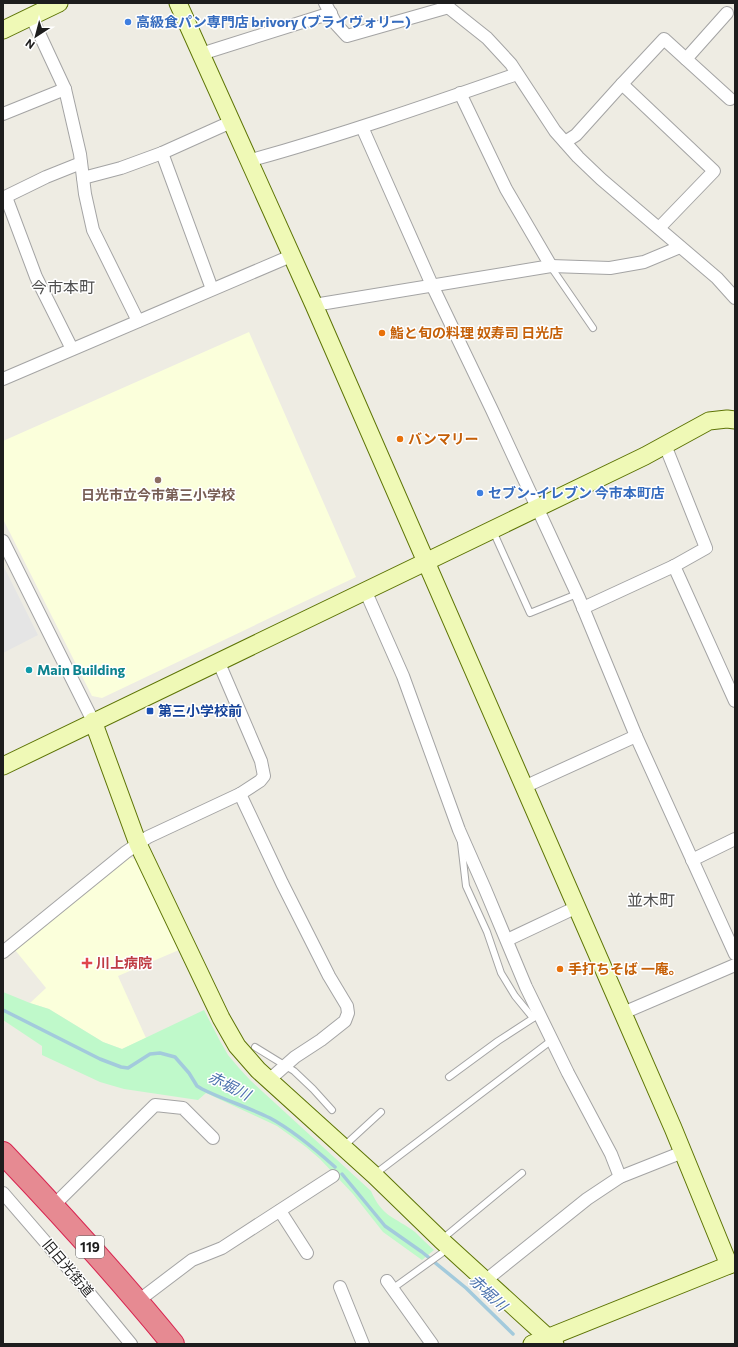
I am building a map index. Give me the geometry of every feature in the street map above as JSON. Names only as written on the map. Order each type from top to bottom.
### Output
[{"type":"highway","name":"119","points":[[3,1153],[53,1206],[138,1301],[174,1344]]},
{"type":"street","points":[[3,30],[59,3]]},
{"type":"street","points":[[178,3],[314,305],[732,1264],[551,1341],[532,1344]]},
{"type":"street","points":[[201,54],[328,8],[336,24],[347,36],[446,5],[487,38],[511,64],[516,74],[555,131],[578,156],[601,179],[716,278],[735,298]]},
{"type":"street","points":[[686,59],[727,13]]},
{"type":"street","points":[[31,16],[65,89],[71,111],[84,178],[85,194],[93,230],[138,321]]},
{"type":"street","points":[[565,142],[576,136],[664,39],[730,99]]},
{"type":"street","points":[[248,161],[362,127],[516,74]]},
{"type":"street","points":[[622,84],[714,171],[659,228]]},
{"type":"street","points":[[3,114],[65,89]]},
{"type":"street","points":[[460,93],[506,189],[551,266]]},
{"type":"street","points":[[84,178],[121,168],[162,153],[231,122]]},
{"type":"street","points":[[362,127],[432,285],[538,508],[577,594],[636,736],[735,954]]},
{"type":"street","points":[[162,153],[212,290]]},
{"type":"street","points":[[72,348],[36,277],[4,198],[46,177],[81,163]]},
{"type":"street","points":[[314,305],[551,266],[610,268],[644,262],[680,247]]},
{"type":"street","points":[[3,379],[72,348],[291,256]]},
{"type":"street","points":[[3,766],[645,456],[709,421],[727,419],[735,420]]},
{"type":"street","points":[[583,608],[674,566],[706,548],[665,444]]},
{"type":"street","points":[[3,541],[93,722],[138,844],[230,1036],[248,1060],[269,1080],[374,1175],[551,1341]]},
{"type":"street","points":[[674,566],[735,701]]},
{"type":"street","points":[[365,590],[403,676],[459,830],[507,940],[536,1016],[552,1040],[610,1154],[620,1177]]},
{"type":"street","points":[[3,952],[126,852],[148,837],[240,794],[260,782],[264,776],[262,761],[219,663]]},
{"type":"street","points":[[524,787],[636,736]]},
{"type":"street","points":[[240,794],[282,883],[329,976],[347,1006],[348,1013],[345,1022],[295,1057],[269,1080]]},
{"type":"street","points":[[692,860],[735,839]]},
{"type":"street","points":[[507,940],[577,907]]},
{"type":"street","points":[[623,1013],[735,965]]},
{"type":"street","points":[[53,1206],[155,1105],[183,1108],[213,1138]]},
{"type":"street","points":[[486,1280],[587,1199],[620,1177],[683,1152]]},
{"type":"street","points":[[138,1301],[192,1260],[222,1248],[333,1176]]},
{"type":"street","name":"旧日光街道","points":[[3,1193],[131,1344]]},
{"type":"street","points":[[280,1211],[307,1253]]},
{"type":"street","points":[[390,1285],[432,1344]]},
{"type":"street","points":[[340,1287],[363,1344]]},
{"type":"lane","points":[[551,266],[594,328]]},
{"type":"lane","points":[[492,529],[530,613],[577,594]]},
{"type":"lane","points":[[449,1077],[498,1041],[536,1016],[515,996],[501,972],[487,932],[466,886],[459,830]]},
{"type":"lane","points":[[374,1175],[552,1040]]},
{"type":"lane","points":[[256,1047],[286,1065],[314,1089],[332,1110]]},
{"type":"lane","points":[[342,1147],[381,1112]]},
{"type":"lane","points":[[390,1285],[442,1253],[445,1243],[522,1173]]},
{"type":"shaded area","name":"日光市立今市第三小学校","points":[[249,332],[356,577],[102,698],[92,696],[3,519],[3,441]]},
{"type":"shaded area","points":[[3,565],[38,635],[3,653]]},
{"type":"shaded area","name":"川上病院","points":[[126,858],[132,858],[137,861],[179,950],[118,976],[146,1038],[122,1049],[103,1042],[49,1009],[30,1003],[46,988],[15,950]]},
{"type":"green space","points":[[3,992],[49,1009],[103,1042],[122,1049],[204,1010],[228,1055],[250,1080],[371,1191],[375,1200],[384,1211],[415,1232],[434,1250],[422,1260],[383,1232],[353,1194],[320,1159],[277,1126],[206,1093],[198,1100],[124,1089],[100,1082],[42,1055],[42,1046],[3,1020]]},
{"type":"waterway","name":"赤堀川","points":[[3,1010],[100,1059],[121,1067],[128,1068],[150,1054],[160,1053],[175,1057],[189,1073],[197,1086],[210,1093],[262,1114],[279,1123],[304,1141],[335,1167]]},
{"type":"waterway","name":"赤堀川","points":[[342,1174],[385,1226],[422,1252],[466,1288],[513,1334]]},
{"type":"place","name":"高級食パン専門店 brivory (ブライヴォリー)","points":[[128,22]]},
{"type":"place","name":"鮨と旬の料理 奴寿司 日光店","points":[[382,333]]},
{"type":"place","name":"バンマリー","points":[[400,439]]},
{"type":"place","name":"日光市立今市第三小学校","points":[[158,480]]},
{"type":"place","name":"セブン-イレブン 今市本町店","points":[[480,493]]},
{"type":"place","name":"Main Building","points":[[29,670]]},
{"type":"place","name":"第三小学校前","points":[[150,711]]},
{"type":"place","name":"川上病院","points":[[87,963]]},
{"type":"place","name":"手打ちそば 一庵。","points":[[560,969]]},
{"type":"district","name":"今市本町","points":[[63,287]]},
{"type":"district","name":"並木町","points":[[651,900]]}]
